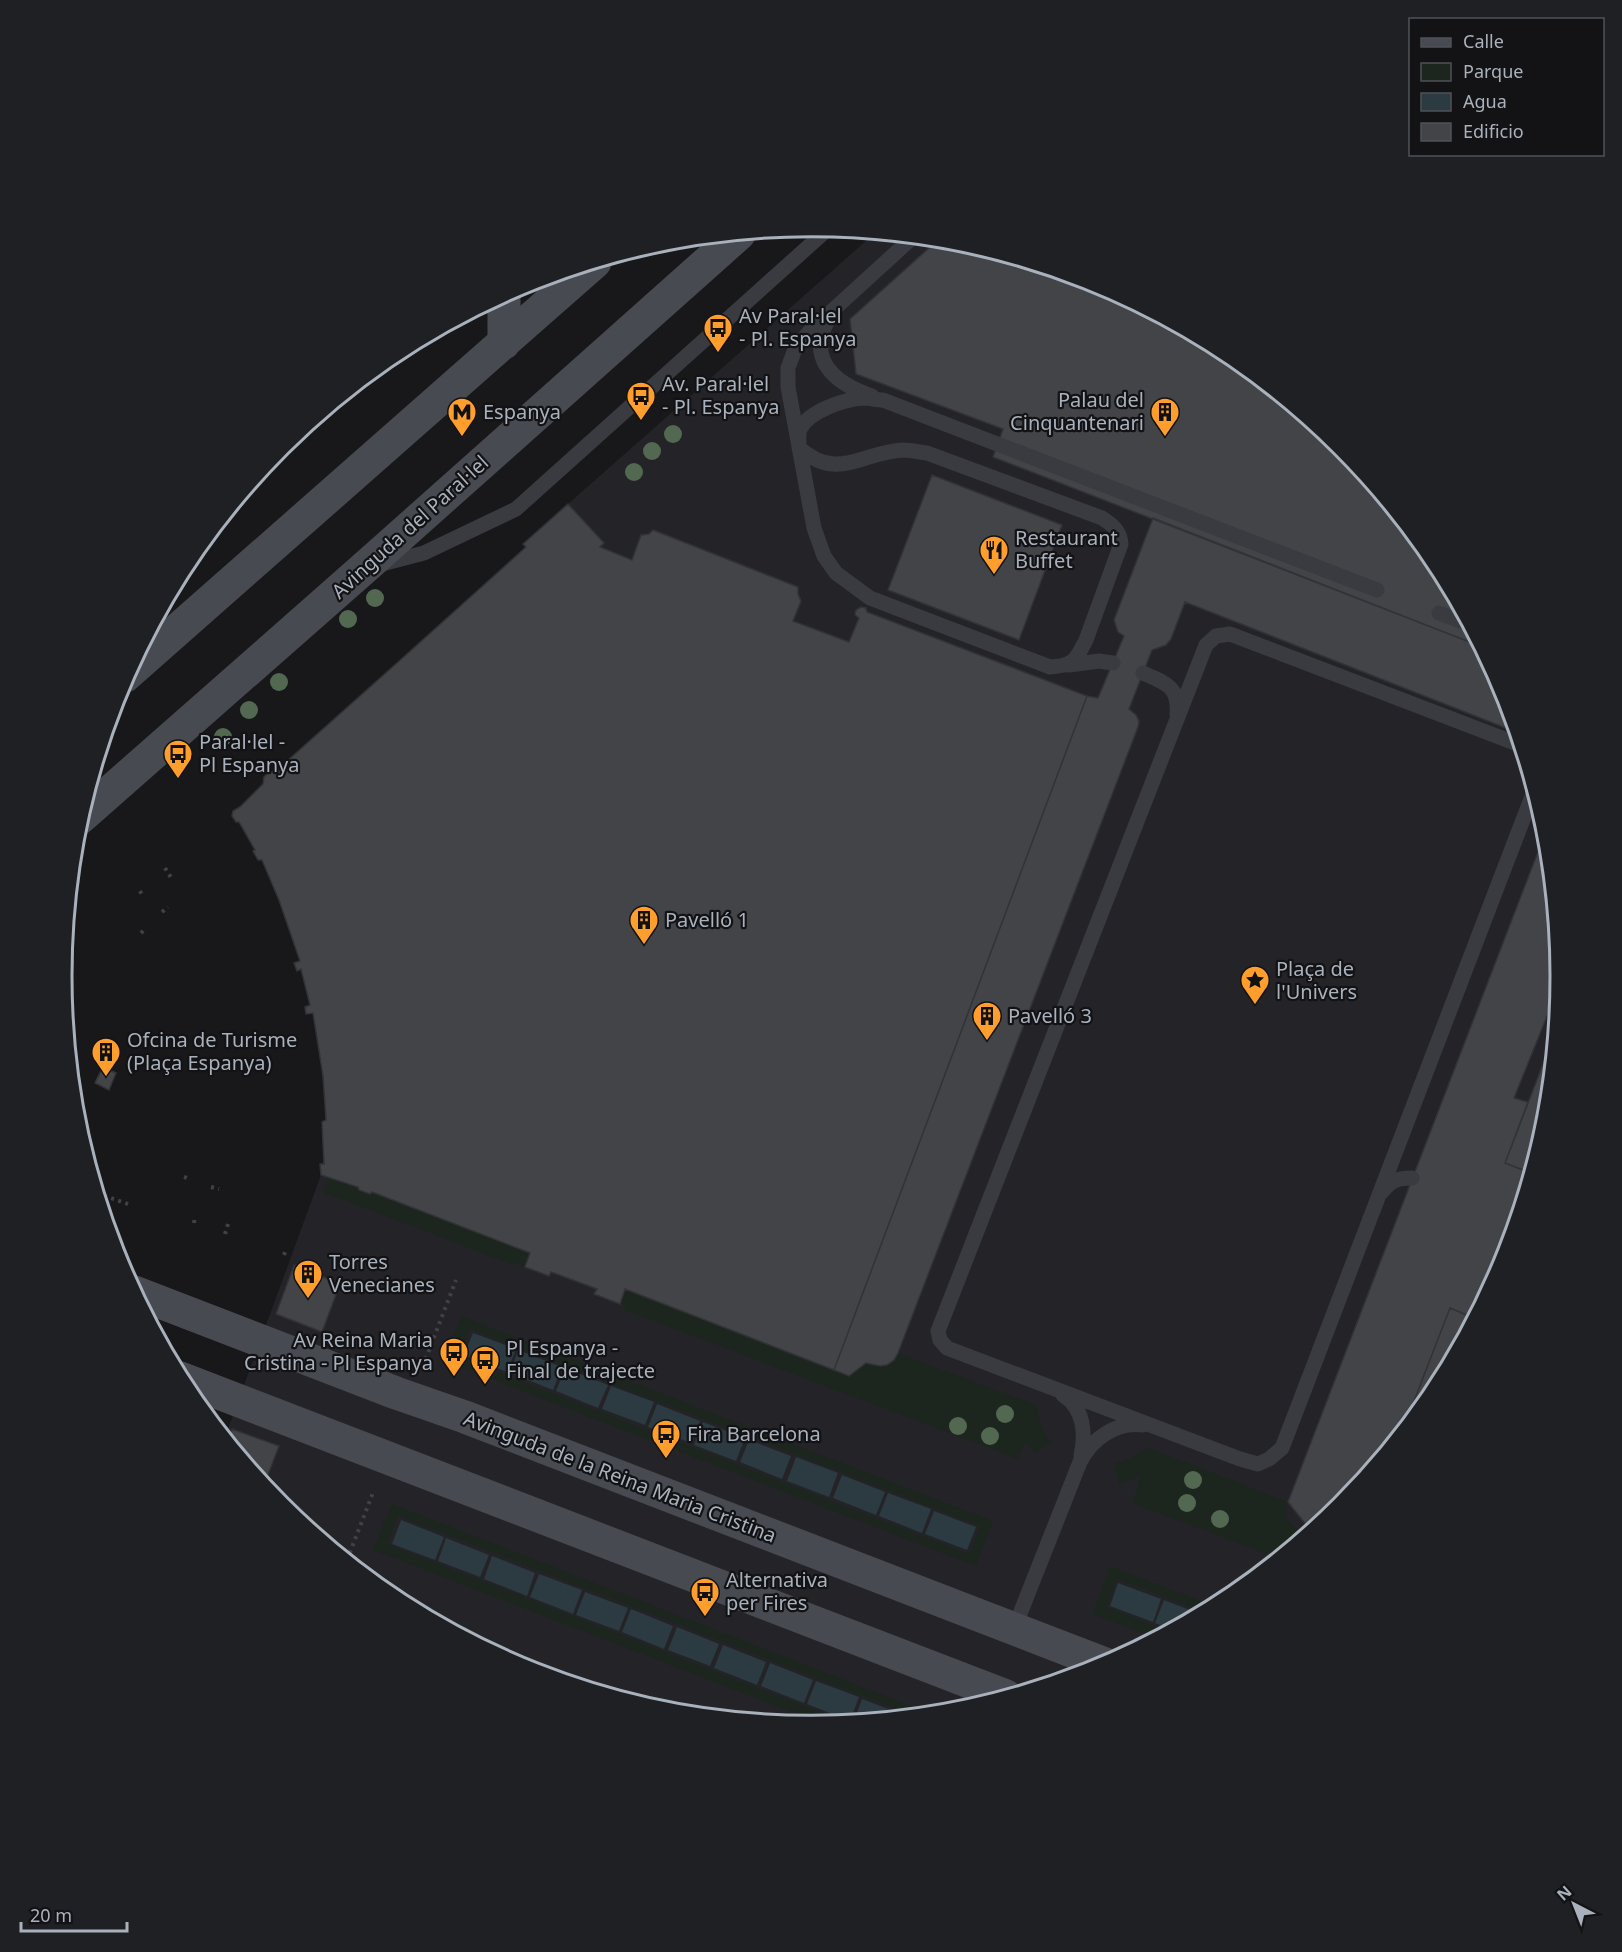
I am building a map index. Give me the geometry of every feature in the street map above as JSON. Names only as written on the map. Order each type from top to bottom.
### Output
[{"type":"street","name":"Avinguda del Paral·lel","points":[[92,808],[730,242]]},
{"type":"street","points":[[143,660],[583,273]]},
{"type":"street","points":[[504,304],[504,344]]},
{"type":"street","name":"Avinguda de la Reina Maria Cristina","points":[[145,1296],[1093,1659]]},
{"type":"street","points":[[195,1384],[995,1692]]},
{"type":"lane","points":[[363,569],[424,553],[516,509],[819,237]]},
{"type":"lane","points":[[906,243],[810,330],[795,349],[788,368],[788,387],[814,528],[824,556],[836,573],[870,598],[1050,667],[1092,661],[1113,663],[1101,654],[1094,644],[1090,628]]},
{"type":"lane","points":[[838,304],[823,327],[821,349],[825,365],[835,378],[855,390],[1377,590]]},
{"type":"lane","points":[[883,400],[865,398],[842,402],[822,410],[806,420],[799,431],[799,448],[812,460],[831,465],[845,464],[903,450],[927,453],[1102,518],[1111,524],[1120,535],[1121,544],[1090,628],[1079,654],[1066,666]]},
{"type":"lane","points":[[1439,613],[1459,620]]},
{"type":"lane","points":[[1512,742],[1230,634],[1216,636],[1206,645],[938,1331],[940,1340],[947,1348],[1258,1464],[1269,1459],[1282,1448],[1529,804]]},
{"type":"lane","points":[[1158,680],[1176,681],[1198,666]]},
{"type":"lane","points":[[1143,674],[1165,683],[1174,692],[1178,704],[1176,724]]},
{"type":"lane","points":[[1379,1196],[1389,1183],[1399,1178],[1412,1178],[1404,1172],[1398,1162],[1398,1145]]},
{"type":"lane","points":[[1052,1388],[1070,1399],[1079,1414],[1084,1431],[1080,1462]]},
{"type":"lane","points":[[1014,1629],[1087,1449],[1098,1438],[1116,1429],[1133,1424],[1157,1427]]},
{"type":"path","points":[[165,868],[172,879]]},
{"type":"path","points":[[140,891],[143,897]]},
{"type":"path","points":[[162,912],[168,907]]},
{"type":"path","points":[[141,933],[146,928]]},
{"type":"path","points":[[203,1040],[211,1038]]},
{"type":"path","points":[[175,1046],[182,1044]]},
{"type":"path","points":[[184,1177],[190,1179]]},
{"type":"path","points":[[211,1187],[219,1189]]},
{"type":"path","points":[[106,1196],[128,1204]]},
{"type":"path","points":[[194,1223],[195,1217]]},
{"type":"path","points":[[225,1234],[228,1224]]},
{"type":"path","points":[[284,1255],[286,1249]]},
{"type":"path","points":[[421,1369],[456,1280]]},
{"type":"path","points":[[368,1289],[370,1281]]},
{"type":"path","points":[[350,1553],[376,1487]]},
{"type":"shaded area","points":[[867,240],[955,251],[1049,276],[1138,313],[1180,336],[1261,390],[1334,453],[1367,489],[1425,565],[1451,606],[1494,693],[1511,738],[1536,832],[1544,880],[1550,976],[1544,1072],[1536,1120],[1511,1214],[1494,1259],[1451,1346],[1425,1387],[1367,1463],[1334,1499],[1298,1532],[1222,1590],[1138,1639],[1094,1659],[1002,1690],[907,1709],[859,1713],[811,1715],[715,1709],[667,1701],[573,1676],[484,1639],[441,1616],[361,1562],[324,1532],[288,1499],[228,1429],[321,1175],[320,1164],[324,1164],[322,1122],[326,1119],[323,1076],[313,1014],[306,1014],[305,1007],[310,1005],[302,969],[297,971],[294,963],[300,961],[291,931],[262,860],[258,860],[239,822],[236,822],[232,816],[233,811],[263,784],[264,777],[268,773],[277,770],[525,548],[523,544]]},
{"type":"green space","points":[[332,1177],[358,1187],[360,1191],[370,1194],[372,1192],[530,1253],[525,1267],[515,1263],[513,1265],[323,1192],[328,1178]]},
{"type":"green space","points":[[625,1289],[849,1376],[866,1363],[876,1366],[888,1364],[898,1353],[1036,1405],[1039,1419],[1051,1441],[1035,1453],[1025,1442],[1018,1459],[625,1310],[626,1306],[620,1304]]},
{"type":"green space","points":[[461,1316],[993,1521],[976,1566],[444,1361]],"holes":[[[470,1329],[980,1526],[969,1554],[459,1357]]]},
{"type":"green space","points":[[1146,1447],[1288,1502],[1287,1518],[1299,1532],[1269,1555],[1132,1503],[1141,1476],[1119,1484],[1114,1464],[1132,1457]]},
{"type":"green space","points":[[392,1504],[916,1708],[898,1710],[398,1516],[387,1544],[826,1714],[798,1714],[373,1550]]},
{"type":"green space","points":[[1110,1566],[1203,1602],[1193,1608],[1117,1579],[1107,1607],[1159,1627],[1146,1635],[1092,1614]]},
{"type":"water","points":[[473,1333],[516,1349],[507,1372],[464,1355]]},
{"type":"water","points":[[518,1350],[562,1367],[553,1390],[510,1373]]},
{"type":"water","points":[[565,1368],[608,1385],[598,1408],[556,1391]]},
{"type":"water","points":[[611,1386],[654,1402],[645,1425],[602,1409]]},
{"type":"water","points":[[657,1404],[700,1421],[691,1443],[648,1427]]},
{"type":"water","points":[[703,1422],[745,1438],[736,1461],[694,1445]]},
{"type":"water","points":[[749,1440],[791,1456],[782,1479],[740,1462]]},
{"type":"water","points":[[796,1457],[838,1473],[829,1497],[787,1481]]},
{"type":"water","points":[[842,1475],[885,1492],[876,1515],[833,1498]]},
{"type":"water","points":[[888,1493],[931,1509],[922,1533],[879,1516]]},
{"type":"water","points":[[934,1511],[976,1527],[967,1550],[925,1534]]},
{"type":"water","points":[[401,1520],[444,1537],[435,1560],[392,1544]]},
{"type":"water","points":[[446,1538],[489,1555],[480,1577],[438,1561]]},
{"type":"water","points":[[492,1556],[535,1573],[527,1596],[484,1579]]},
{"type":"water","points":[[539,1574],[582,1590],[573,1614],[530,1597]]},
{"type":"water","points":[[1118,1583],[1161,1599],[1153,1622],[1110,1606]]},
{"type":"water","points":[[585,1592],[628,1608],[619,1631],[576,1615]]},
{"type":"water","points":[[1164,1600],[1190,1610],[1162,1626],[1155,1623]]},
{"type":"water","points":[[631,1609],[673,1626],[664,1649],[622,1632]]},
{"type":"water","points":[[677,1627],[719,1644],[710,1666],[668,1650]]},
{"type":"water","points":[[723,1645],[766,1662],[757,1685],[714,1668]]},
{"type":"water","points":[[770,1663],[813,1680],[804,1703],[761,1686]]},
{"type":"water","points":[[816,1681],[859,1697],[853,1713],[833,1714],[807,1704]]},
{"type":"water","points":[[862,1699],[892,1710],[859,1713],[857,1713]]},
{"type":"building","name":"Palau del Cinquantenari","points":[[930,247],[1002,262],[1049,276],[1138,313],[1222,362],[1298,420],[1334,453],[1397,526],[1451,606],[1470,642],[993,457],[1003,429],[856,374],[850,319]]},
{"type":"building","points":[[932,475],[1062,525],[1019,640],[888,590]]},
{"type":"building","name":"Pavelló 1","points":[[568,504],[604,543],[600,547],[632,560],[641,535],[649,534],[653,530],[798,587],[801,601],[793,621],[849,642],[859,618],[855,615],[856,610],[861,607],[866,608],[867,612],[1087,696],[834,1370],[625,1289],[620,1304],[594,1294],[597,1289],[551,1272],[549,1276],[525,1267],[530,1253],[372,1192],[370,1194],[359,1190],[358,1187],[321,1175],[320,1164],[324,1164],[322,1122],[326,1120],[323,1076],[313,1013],[306,1014],[305,1007],[310,1005],[301,969],[297,971],[294,963],[300,961],[279,900],[262,860],[258,860],[239,822],[236,822],[232,816],[233,811],[263,784],[264,777],[268,773],[277,770],[397,663],[526,547],[523,544]]},
{"type":"building","name":"Pavelló 3","points":[[1153,518],[1470,642],[1507,729],[1185,602],[1171,639],[1166,645],[1152,650],[1129,709],[1139,721],[1138,727],[898,1353],[887,1365],[866,1363],[849,1376],[834,1370],[1087,696],[1098,698],[1124,636],[1118,632],[1114,620]]},
{"type":"building","points":[[1539,849],[1548,928],[1548,1013],[1514,1098],[1528,1102],[1505,1163],[1524,1170],[1494,1259],[1467,1315],[1450,1308],[1413,1404],[1367,1463],[1334,1499],[1306,1525],[1288,1502]]},
{"type":"building","points":[[1545,1059],[1536,1120],[1524,1170],[1505,1163]]},
{"type":"building","name":"Ofcina de Turisme (Plaça Espanya)","points":[[103,1067],[116,1073],[109,1090],[95,1083]]},
{"type":"building","name":"Torres Venecianes","points":[[294,1265],[340,1284],[322,1332],[276,1314]]},
{"type":"building","points":[[1450,1308],[1467,1315],[1451,1346],[1413,1404]]},
{"type":"building","points":[[232,1429],[279,1446],[267,1476],[255,1463],[231,1433]]},
{"type":"place","name":"Av Paral·lel - Pl. Espanya","points":[[718,354]]},
{"type":"place","name":"Av. Paral·lel - Pl. Espanya","points":[[641,422]]},
{"type":"place","name":"Espanya","points":[[462,438]]},
{"type":"place","name":"Palau del Cinquantenari","points":[[1165,438]]},
{"type":"place","name":"Restaurant Buffet","points":[[994,576]]},
{"type":"place","name":"Paral·lel - Pl Espanya","points":[[178,780]]},
{"type":"place","name":"Pavelló 1","points":[[644,946]]},
{"type":"place","name":"Plaça de l'Univers","points":[[1255,1006]]},
{"type":"place","name":"Pavelló 3","points":[[987,1042]]},
{"type":"place","name":"Ofcina de Turisme (Plaça Espanya)","points":[[106,1078]]},
{"type":"place","name":"Torres Venecianes","points":[[308,1300]]},
{"type":"place","name":"Av Reina Maria Cristina - Pl Espanya","points":[[454,1378]]},
{"type":"place","name":"Pl Espanya - Final de trajecte","points":[[485,1386]]},
{"type":"place","name":"Fira Barcelona","points":[[666,1460]]},
{"type":"place","name":"Alternativa per Fires","points":[[705,1618]]}]
